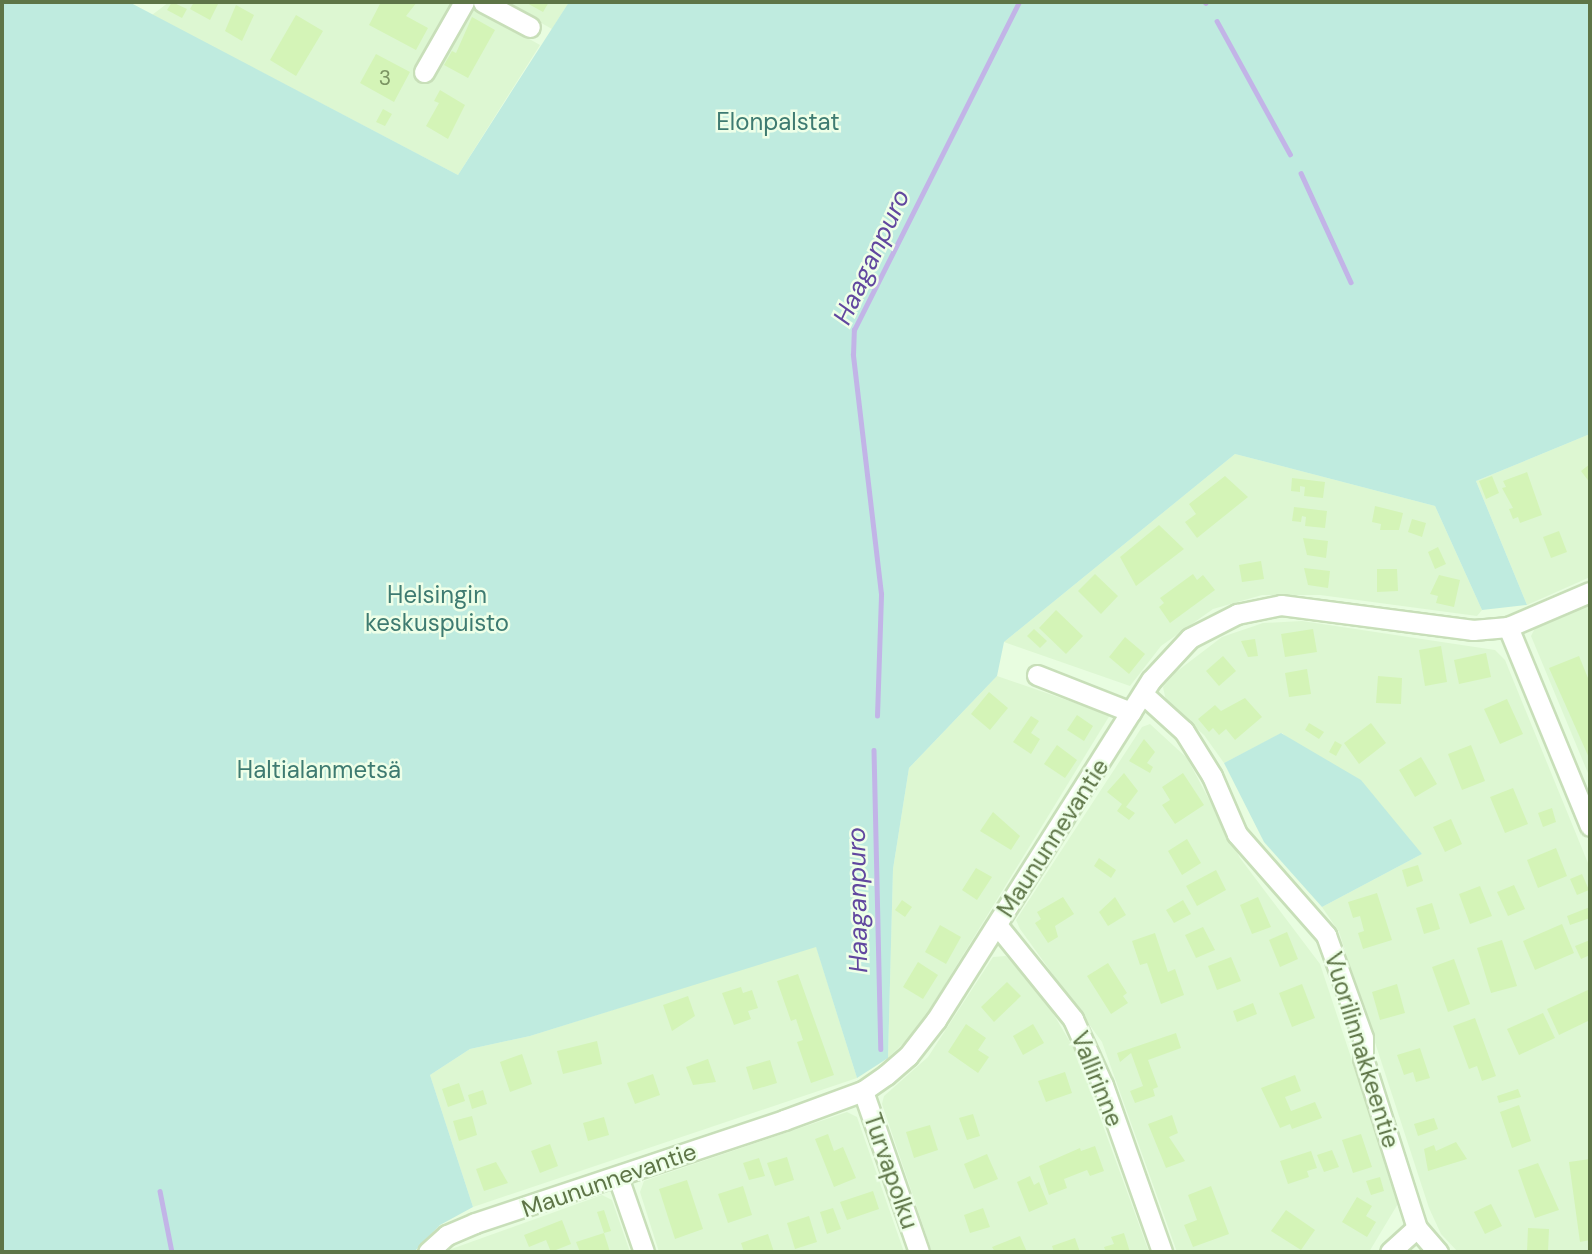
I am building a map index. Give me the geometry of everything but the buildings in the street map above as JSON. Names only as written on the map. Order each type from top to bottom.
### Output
[{"type":"street","points":[[424,72],[464,2]]},
{"type":"street","points":[[483,2],[530,27]]},
{"type":"street","name":"Maununnevantie","points":[[428,1252],[447,1235],[475,1223],[618,1177],[863,1091],[908,1056],[997,925],[1143,694],[1170,656],[1190,638],[1216,622],[1258,608],[1305,607],[1473,630],[1508,627],[1590,592]]},
{"type":"street","points":[[1508,627],[1590,826]]},
{"type":"street","points":[[1037,675],[1131,712]]},
{"type":"street","name":"Vuorilinnakkeentie","points":[[1143,694],[1184,731],[1212,776],[1237,834],[1326,935],[1363,1038],[1363,1058],[1417,1228],[1438,1252]]},
{"type":"street","name":"Vallirinne","points":[[997,925],[1073,1019],[1103,1085],[1162,1252]]},
{"type":"street","name":"Turvapolku","points":[[863,1091],[919,1252]]},
{"type":"street","points":[[618,1177],[644,1252]]},
{"type":"street","points":[[1390,1252],[1417,1228]]},
{"type":"shaded area","points":[[169,2],[455,2],[414,73],[427,80],[472,7],[540,45],[458,175],[152,15]]},
{"type":"shaded area","points":[[504,2],[569,2],[552,29]]},
{"type":"shaded area","points":[[1590,434],[1590,577],[1527,605],[1476,481]]},
{"type":"shaded area","points":[[1235,454],[1435,506],[1482,610],[1477,616],[1320,595],[1262,595],[1213,609],[1161,646],[1130,686],[1004,642]]},
{"type":"shaded area","points":[[1590,602],[1590,778],[1531,636],[1537,624]]},
{"type":"shaded area","points":[[1302,621],[1495,650],[1505,660],[1590,868],[1590,1252],[1458,1252],[1441,1234],[1429,1208],[1339,932],[1322,907],[1422,854],[1282,733],[1224,763],[1204,735],[1166,701],[1163,687],[1176,672],[1222,637],[1263,623]]},
{"type":"shaded area","points":[[997,676],[1110,715],[917,1030],[888,1058],[893,869],[909,768]]},
{"type":"shaded area","points":[[1150,724],[1187,758],[1240,858],[1320,964],[1399,1202],[1369,1252],[1177,1252],[1102,1042],[1016,920],[1142,727]]},
{"type":"shaded area","points":[[816,946],[857,1078],[473,1207],[430,1075],[470,1049],[530,1036]]},
{"type":"shaded area","points":[[1006,956],[1047,1003],[1077,1054],[1149,1252],[932,1252],[882,1104],[884,1096],[928,1057],[993,957]]},
{"type":"shaded area","points":[[847,1112],[857,1117],[904,1252],[659,1252],[640,1192],[644,1181]]},
{"type":"shaded area","points":[[602,1195],[612,1200],[630,1252],[443,1252]]},
{"type":"green space","name":"Haltialanmetsä","points":[[2,2],[129,2],[458,175],[569,2],[1590,2],[1590,434],[1476,481],[1527,605],[1482,610],[1435,506],[1235,454],[1004,642],[997,676],[909,768],[893,869],[888,1058],[857,1078],[816,947],[530,1036],[470,1049],[430,1075],[473,1207],[440,1225],[414,1252],[2,1252]]},
{"type":"green space","points":[[1281,733],[1361,780],[1422,854],[1322,907],[1264,842],[1224,763]]},
{"type":"waterway","name":"Haaganpuro","points":[[877,716],[881,594],[853,355],[854,330],[1019,2]]},
{"type":"waterway","name":"Haaganpuro","points":[[1217,21],[1290,154]]},
{"type":"waterway","name":"Haaganpuro","points":[[1301,173],[1351,282]]},
{"type":"waterway","name":"Haaganpuro","points":[[874,750],[881,1049]]},
{"type":"waterway","points":[[160,1191],[172,1252]]},
{"type":"park label","name":"Elonpalstat","points":[[778,122]]},
{"type":"park label","name":"Helsingin keskuspuisto","points":[[437,609]]}]
